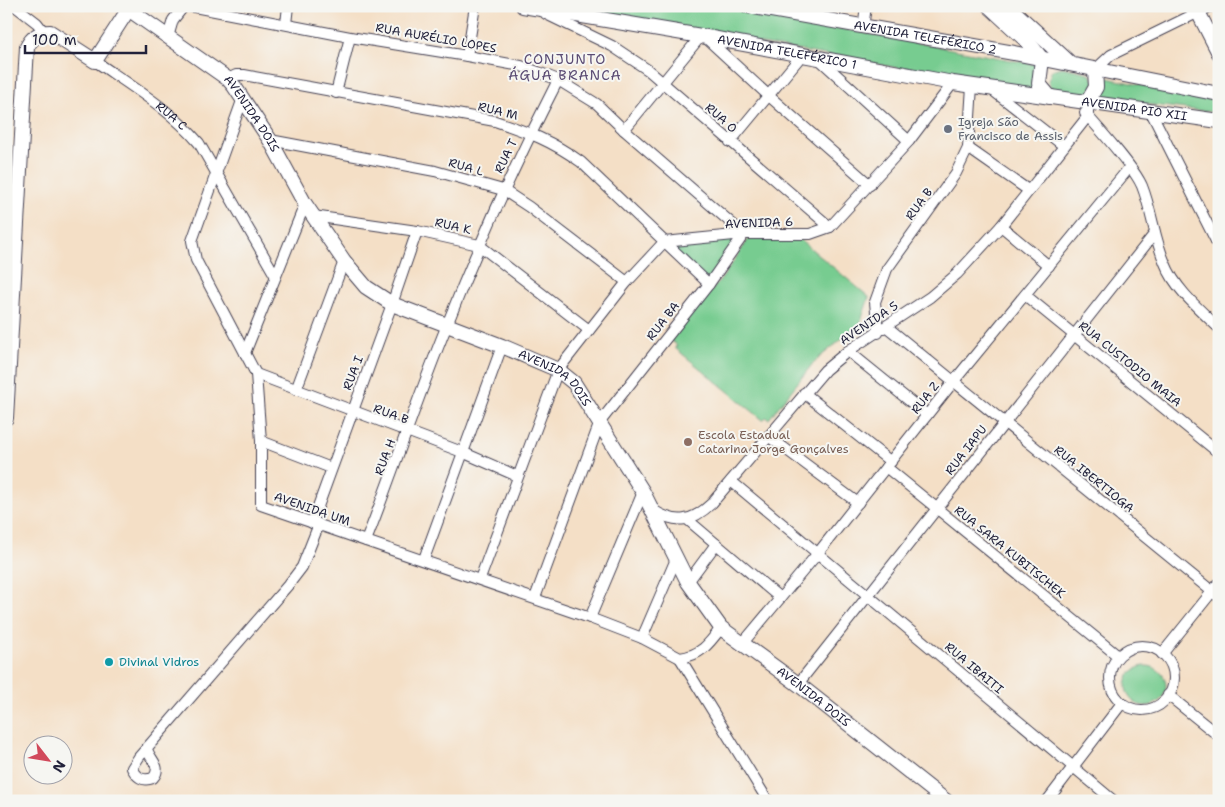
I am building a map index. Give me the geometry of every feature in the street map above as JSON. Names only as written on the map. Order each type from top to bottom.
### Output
[{"type":"street","name":"RUA C","points":[[15,6],[37,23],[44,32],[56,35],[172,115],[199,143],[275,275]]},
{"type":"street","points":[[168,37],[173,20],[184,6]]},
{"type":"street","name":"RUA AURÉLIO LOPES","points":[[188,6],[350,37],[522,66],[558,80],[598,104],[624,130],[744,234]]},
{"type":"street","points":[[286,24],[288,6]]},
{"type":"street","points":[[467,56],[474,6]]},
{"type":"street","name":"AVENIDA TELEFÉRICO 2","points":[[749,6],[807,12],[862,28],[1042,59]]},
{"type":"street","points":[[862,28],[866,6]]},
{"type":"street","points":[[988,6],[1023,37],[1042,59],[1219,94]]},
{"type":"street","points":[[1095,70],[1111,56],[1197,10],[1211,6]]},
{"type":"street","points":[[95,61],[126,8]]},
{"type":"street","name":"AVENIDA DOIS","points":[[126,8],[228,79],[243,98],[270,140],[309,210],[344,261],[366,287],[392,304],[502,346],[558,370],[574,384],[643,492],[688,582],[721,628],[798,684],[946,801]]},
{"type":"street","name":"AVENIDA TELEFÉRICO 1","points":[[530,8],[703,36],[953,83],[1050,97]]},
{"type":"street","name":"RUA O","points":[[530,8],[592,35],[630,57],[830,227]]},
{"type":"street","points":[[1014,8],[1072,65]]},
{"type":"street","points":[[1197,10],[1219,53]]},
{"type":"street","points":[[585,18],[587,29],[592,35]]},
{"type":"street","points":[[6,418],[26,59],[31,40],[44,32]]},
{"type":"street","points":[[624,130],[703,36],[870,185]]},
{"type":"street","points":[[336,93],[350,37]]},
{"type":"street","points":[[1014,53],[1021,46],[1023,37]]},
{"type":"street","points":[[730,142],[802,54]]},
{"type":"street","points":[[818,58],[909,141]]},
{"type":"street","points":[[1042,59],[1039,84],[1050,97]]},
{"type":"street","points":[[840,78],[839,69],[845,63]]},
{"type":"street","points":[[1095,70],[1096,87],[1081,101],[1088,116],[1142,186],[1155,233],[1171,276],[1192,302],[1219,328]]},
{"type":"street","name":"RUA M","points":[[228,79],[236,75],[244,75],[495,121],[531,133],[557,145],[581,162],[709,284]]},
{"type":"street","name":"RUA T","points":[[446,326],[503,190],[558,80]]},
{"type":"street","points":[[830,227],[909,141],[953,83]]},
{"type":"street","name":"RUA B","points":[[878,333],[875,302],[887,269],[956,174],[968,148],[972,86]]},
{"type":"street","points":[[991,89],[1064,146]]},
{"type":"street","name":"AVENIDA PIO XII","points":[[1050,97],[1219,121]]},
{"type":"street","name":"AVENIDA UM","points":[[243,98],[215,172],[192,241],[196,260],[256,374],[261,440],[261,505],[590,618],[642,638],[680,658]]},
{"type":"street","points":[[1150,110],[1219,247]]},
{"type":"street","name":"AVENIDA 5","points":[[688,520],[701,514],[712,504],[825,370],[944,286],[1001,226],[1088,116]]},
{"type":"street","name":"RUA L","points":[[270,140],[435,170],[503,190],[529,207],[627,282]]},
{"type":"street","points":[[968,148],[1028,190]]},
{"type":"street","name":"RUA Z","points":[[742,644],[818,553],[954,381],[1129,168]]},
{"type":"street","points":[[245,353],[275,275],[309,210]]},
{"type":"street","name":"RUA K","points":[[309,210],[479,245],[589,330]]},
{"type":"street","points":[[1001,226],[1049,266]]},
{"type":"street","name":"AVENIDA 6","points":[[664,242],[744,234],[810,234],[830,227]]},
{"type":"street","name":"RUA I","points":[[147,748],[157,767],[155,775],[149,780],[143,780],[137,777],[132,768],[147,748],[302,567],[331,468],[417,231]]},
{"type":"street","name":"RUA IAPU","points":[[798,684],[867,594],[1155,233]]},
{"type":"street","name":"RUA BA","points":[[535,598],[600,422],[709,284],[744,234]]},
{"type":"street","points":[[480,579],[558,370],[627,282],[664,242]]},
{"type":"street","points":[[296,390],[344,261]]},
{"type":"street","name":"RUA CUSTODIO MAIA","points":[[1025,295],[1219,453]]},
{"type":"street","name":"RUA H","points":[[366,541],[408,433],[446,326]]},
{"type":"street","name":"RUA IBERTIOGA","points":[[888,327],[1216,590]]},
{"type":"street","points":[[424,560],[502,346]]},
{"type":"street","points":[[848,352],[927,415]]},
{"type":"street","name":"RUA B","points":[[256,374],[352,412],[462,452],[517,476]]},
{"type":"street","name":"RUA SARA KUBITSCHEK","points":[[804,393],[889,465],[936,508],[1118,656]]},
{"type":"street","points":[[768,436],[858,503]]},
{"type":"street","points":[[261,440],[331,468]]},
{"type":"street","name":"RUA IBAITI","points":[[731,481],[1114,801]]},
{"type":"street","points":[[590,618],[643,492]]},
{"type":"street","points":[[652,510],[673,519],[688,520],[780,598]]},
{"type":"street","points":[[688,582],[716,544]]},
{"type":"street","points":[[642,638],[676,559]]},
{"type":"street","points":[[1162,654],[1216,590]]},
{"type":"street","points":[[721,628],[698,654],[680,658],[768,801]]},
{"type":"street","points":[[1135,647],[1154,648],[1162,654],[1172,669],[1173,678],[1168,695],[1152,708],[1136,709],[1122,703],[1115,696],[1111,686],[1111,670],[1118,656],[1135,647]]},
{"type":"street","points":[[1168,695],[1219,736]]},
{"type":"street","points":[[1047,801],[1122,703]]},
{"type":"green space","points":[[548,6],[718,6],[1038,65],[1032,80],[1034,92]]},
{"type":"green space","points":[[1062,67],[1089,73],[1095,81],[1087,97],[1053,92],[1048,81],[1052,70]]},
{"type":"green space","points":[[1107,78],[1219,101],[1219,113],[1103,99]]},
{"type":"green space","points":[[744,234],[709,284],[664,243]]},
{"type":"green space","points":[[750,237],[797,237],[869,297],[860,324],[814,362],[769,419],[766,417],[763,420],[675,348],[677,345],[670,340],[722,278]]},
{"type":"green space","points":[[1150,666],[1157,669],[1163,675],[1166,686],[1165,694],[1157,703],[1150,706],[1142,706],[1135,703],[1127,694],[1126,682],[1129,675],[1138,667]]},
{"type":"place","name":"Igreja São Francisco de Assis","points":[[948,129]]},
{"type":"place","name":"Escola Estadual Catarina Jorge Gonçalves","points":[[688,442]]},
{"type":"place","name":"Divinal Vidros","points":[[109,662]]},
{"type":"district","name":"CONJUNTO ÁGUA BRANCA","points":[[565,68]]}]
